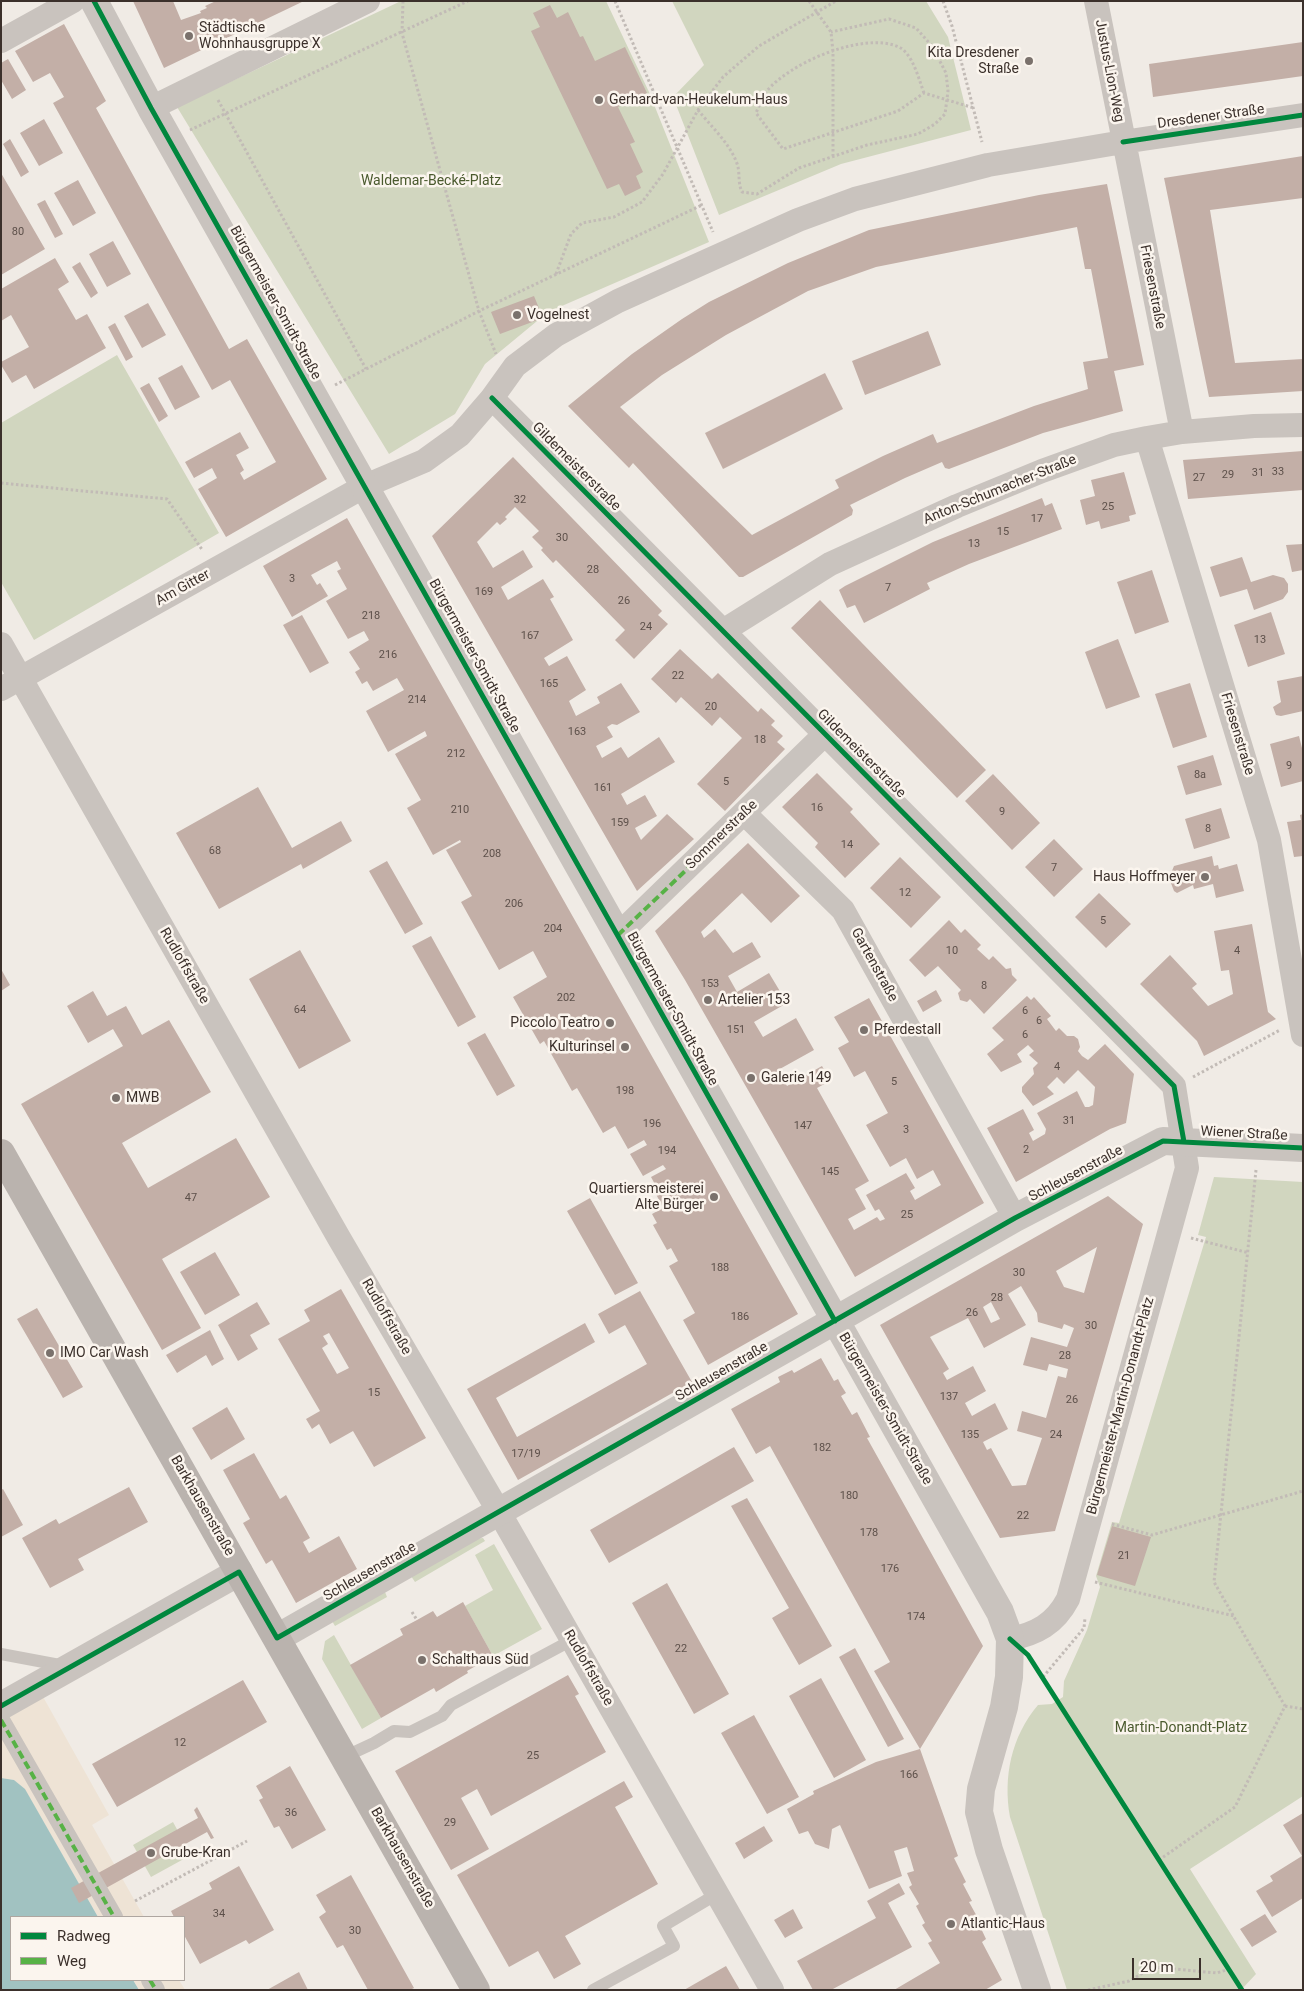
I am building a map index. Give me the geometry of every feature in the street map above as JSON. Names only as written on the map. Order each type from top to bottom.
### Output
[{"type":"main road","name":"Barkhausenstraße","points":[[1,1153],[476,1990]]},
{"type":"street","points":[[1,41],[73,1]]},
{"type":"street","name":"Bürgermeister-Smidt-Straße","points":[[94,1],[151,108],[1000,1612],[1010,1639],[1009,1677],[1004,1707],[986,1768],[979,1801],[980,1812],[989,1850],[1037,1990]]},
{"type":"street","points":[[151,108],[368,1]]},
{"type":"street","name":"Justus-Lion-Weg","points":[[1096,1],[1123,142]]},
{"type":"street","name":"Dresdener Straße","points":[[723,254],[798,220],[855,199],[988,165],[1123,142],[1303,116]]},
{"type":"street","name":"Friesenstraße","points":[[1123,142],[1182,432]]},
{"type":"street","points":[[365,486],[424,461],[460,435],[492,398],[515,366],[556,335],[618,301],[723,254]]},
{"type":"street","name":"Gildemeisterstraße","points":[[492,398],[1174,1086]]},
{"type":"street","name":"Anton-Schumacher-Straße","points":[[723,631],[830,564],[957,506],[1042,471],[1114,445],[1182,432],[1254,426],[1303,425]]},
{"type":"street","name":"Friesenstraße","points":[[1147,438],[1269,840],[1302,1028]]},
{"type":"street","name":"Am Gitter","points":[[11,684],[365,486]]},
{"type":"street","name":"Rudloffstraße","points":[[1,644],[11,684],[499,1512],[772,1990]]},
{"type":"street","name":"Sommerstraße","points":[[618,935],[745,814],[825,734]]},
{"type":"street","name":"Gartenstraße","points":[[745,814],[843,910],[1015,1218]]},
{"type":"street","points":[[1174,1086],[1184,1142]]},
{"type":"street","name":"Schleusenstraße","points":[[277,1638],[1015,1218],[1163,1141],[1184,1142]]},
{"type":"street","name":"Wiener Straße","points":[[1184,1142],[1303,1148]]},
{"type":"street","name":"Bürgermeister-Martin-Donandt-Platz","points":[[1010,1639],[1030,1635],[1046,1625],[1062,1610],[1068,1599],[1187,1168],[1184,1142]]},
{"type":"street","points":[[1,1706],[239,1572]]},
{"type":"street","points":[[1,1720],[113,1916]]},
{"type":"lane","points":[[344,1757],[394,1731],[410,1732],[442,1716],[451,1705],[572,1640]]},
{"type":"lane","points":[[1,1654],[71,1667]]},
{"type":"lane","points":[[593,1990],[674,1946],[663,1926],[717,1894]]},
{"type":"path","points":[[404,1],[402,33],[479,311],[506,378]]},
{"type":"path","points":[[170,139],[468,1]]},
{"type":"path","points":[[615,1],[723,254]]},
{"type":"path","points":[[809,1],[831,32],[833,52],[833,156]]},
{"type":"path","points":[[555,274],[572,234],[582,223],[614,217],[642,202],[663,174],[698,110],[724,77],[759,46],[836,1]]},
{"type":"path","points":[[943,1],[952,26],[988,165]]},
{"type":"path","points":[[698,110],[736,159],[739,171],[738,183],[742,192],[757,194],[799,168],[866,145],[918,134],[935,124],[945,114],[947,101],[946,73],[932,46],[916,28],[889,19],[831,32]]},
{"type":"path","points":[[876,43],[899,48],[910,58],[924,94],[898,111],[783,149],[756,113],[766,92],[800,64],[853,46],[876,43]]},
{"type":"path","points":[[207,80],[366,369]]},
{"type":"path","points":[[924,94],[974,108]]},
{"type":"path","points":[[314,395],[479,311],[702,205]]},
{"type":"path","points":[[1,483],[167,499],[215,570]]},
{"type":"path","points":[[1174,1086],[1302,1028]]},
{"type":"path","points":[[1258,1146],[1249,1253],[1214,1582],[1236,1616],[1285,1706]]},
{"type":"path","points":[[1168,1232],[1249,1253]]},
{"type":"path","points":[[1108,1532],[1110,1524],[1152,1535],[1220,1517],[1303,1491]]},
{"type":"path","points":[[1094,1573],[1092,1582],[1236,1616]]},
{"type":"path","points":[[412,1612],[417,1620]]},
{"type":"path","points":[[1285,1706],[1303,1709]]},
{"type":"path","points":[[1159,1860],[1235,1806],[1285,1706]]},
{"type":"path","points":[[135,1901],[246,1841]]},
{"type":"path","points":[[1088,1990],[1129,1981],[1153,1967],[1217,1973],[1229,1969]]},
{"type":"green space","name":"Waldemar-Becké-Platz","points":[[401,1],[606,1],[649,92],[709,242],[548,312],[485,364],[455,414],[389,454],[177,107]]},
{"type":"green space","points":[[672,1],[926,1],[948,37],[971,130],[841,164],[719,215],[673,97],[704,65]]},
{"type":"green space","points":[[117,355],[219,533],[34,640],[1,582],[1,423]]},
{"type":"green space","name":"Martin-Donandt-Platz","points":[[1214,1177],[1303,1182],[1303,1796],[1190,1869],[1256,1974],[1241,1990],[1067,1990],[1010,1817],[1008,1787],[1011,1758],[1021,1730],[1038,1705],[1052,1704],[1063,1697],[1064,1681],[1087,1630],[1100,1587],[1096,1576],[1112,1522],[1119,1523],[1206,1237],[1198,1235]]},
{"type":"green space","points":[[483,1538],[485,1541],[415,1582],[411,1576],[475,1539]]},
{"type":"green space","points":[[494,1544],[542,1629],[493,1656],[465,1606],[493,1590],[475,1555]]},
{"type":"green space","points":[[385,1592],[387,1597],[335,1626],[332,1621]]},
{"type":"green space","points":[[334,1635],[381,1718],[362,1729],[322,1659],[325,1641]]},
{"type":"green space","points":[[173,1822],[191,1855],[151,1877],[133,1845]]},
{"type":"shaded area","points":[[37,1686],[109,1815],[92,1825],[143,1916],[97,1916],[25,1790],[14,1780],[1,1778],[1,1706]]},
{"type":"shaded area","points":[[134,1981],[180,1981],[185,1990],[139,1990]]},
{"type":"water","points":[[1,1778],[14,1780],[25,1789],[97,1916],[10,1916],[10,1981],[134,1981],[139,1990],[1,1990]]},
{"type":"building","name":"Städtische Wohnhausgruppe X","points":[[133,1],[173,1],[181,20],[201,13],[200,11],[207,8],[205,6],[216,1],[304,1],[164,68]]},
{"type":"building","name":"Gerhard-van-Heukelum-Haus","points":[[550,5],[557,18],[568,12],[580,37],[583,36],[595,61],[625,47],[647,93],[618,107],[635,142],[630,144],[643,172],[636,176],[641,188],[625,196],[619,184],[607,189],[531,31],[540,27],[533,13]]},
{"type":"building","points":[[64,24],[106,101],[96,108],[229,349],[247,339],[327,479],[226,537],[198,489],[217,478],[212,468],[194,478],[185,462],[240,432],[249,448],[236,455],[244,470],[240,473],[244,480],[276,462],[230,380],[212,390],[53,103],[64,97],[50,73],[33,82],[15,51]]},
{"type":"building","points":[[1303,42],[1303,76],[1153,97],[1149,64]]},
{"type":"building","points":[[8,59],[26,90],[12,99],[1,80],[1,63]]},
{"type":"building","points":[[44,119],[63,153],[39,166],[20,133]]},
{"type":"building","points":[[10,139],[29,172],[21,177],[3,144]]},
{"type":"building","points":[[1303,156],[1303,198],[1210,210],[1235,363],[1303,359],[1303,391],[1209,397],[1164,178]]},
{"type":"building","points":[[1,173],[45,249],[1,275]]},
{"type":"building","points":[[78,180],[96,213],[73,226],[54,193]]},
{"type":"building","points":[[1107,184],[1144,365],[1114,371],[1123,411],[1043,433],[949,469],[945,468],[942,462],[850,505],[853,510],[852,515],[743,577],[739,577],[633,463],[629,468],[568,406],[632,354],[682,319],[709,302],[788,263],[869,230],[1039,195]],"holes":[[[1077,227],[1085,269],[1091,269],[1108,358],[1083,362],[1088,389],[1034,406],[937,443],[933,434],[835,480],[839,488],[752,535],[620,407],[662,375],[726,335],[808,291],[876,267]]]},
{"type":"building","points":[[45,200],[63,234],[55,238],[37,204]]},
{"type":"building","points":[[113,241],[131,274],[107,287],[89,254]]},
{"type":"building","points":[[55,258],[69,282],[58,289],[76,320],[87,314],[106,348],[34,389],[26,375],[12,383],[1,365],[1,362],[29,347],[11,315],[1,321],[1,289]]},
{"type":"building","points":[[80,262],[98,293],[91,298],[72,267]]},
{"type":"building","name":"Vogelnest","points":[[534,296],[543,318],[500,334],[491,312]]},
{"type":"building","points":[[148,303],[166,335],[142,348],[124,316]]},
{"type":"building","points":[[115,323],[133,357],[126,361],[108,327]]},
{"type":"building","points":[[928,331],[941,365],[865,395],[852,361]]},
{"type":"building","points":[[182,365],[200,397],[175,410],[158,378]]},
{"type":"building","points":[[825,373],[843,409],[723,469],[705,433]]},
{"type":"building","points":[[149,383],[168,416],[159,422],[140,388]]},
{"type":"building","points":[[1303,451],[1303,490],[1188,499],[1183,460]]},
{"type":"building","points":[[513,457],[662,611],[658,615],[668,624],[634,659],[615,640],[625,630],[556,560],[553,563],[541,550],[543,548],[532,537],[539,531],[515,507],[505,517],[507,519],[500,525],[497,522],[477,542],[493,568],[523,550],[533,567],[501,587],[508,600],[543,579],[554,597],[550,599],[573,640],[544,658],[549,666],[567,656],[586,690],[569,701],[576,716],[600,703],[597,697],[621,683],[640,712],[617,725],[612,724],[607,727],[613,737],[596,746],[602,758],[621,747],[628,758],[659,737],[675,762],[621,794],[627,805],[645,795],[657,816],[635,828],[641,840],[667,814],[694,839],[637,891],[432,536]]},
{"type":"building","points":[[1124,472],[1136,514],[1129,516],[1130,521],[1101,529],[1099,521],[1086,525],[1080,500],[1095,496],[1091,480]]},
{"type":"building","points":[[1042,498],[1045,506],[1052,503],[1062,529],[969,564],[927,583],[930,589],[864,623],[855,605],[847,608],[839,590],[845,586],[933,542]]},
{"type":"building","points":[[347,518],[798,1314],[708,1365],[683,1320],[695,1313],[669,1266],[678,1261],[671,1248],[667,1250],[653,1225],[657,1223],[652,1214],[663,1208],[654,1190],[657,1188],[651,1177],[666,1169],[663,1165],[643,1176],[630,1154],[647,1145],[644,1140],[628,1149],[615,1126],[603,1133],[577,1088],[572,1091],[544,1041],[540,1044],[513,997],[547,977],[533,951],[499,970],[461,902],[472,896],[446,850],[461,842],[460,840],[433,855],[407,808],[421,800],[395,754],[427,736],[425,731],[388,752],[366,711],[404,690],[397,678],[373,691],[367,681],[362,684],[355,672],[360,669],[349,652],[369,640],[364,631],[348,639],[326,601],[347,589],[337,571],[341,569],[337,561],[311,575],[317,585],[320,583],[328,596],[292,617],[263,566]]},
{"type":"building","points":[[1303,544],[1303,570],[1292,572],[1286,545]]},
{"type":"building","points":[[1242,557],[1251,582],[1273,575],[1284,578],[1288,584],[1288,592],[1283,599],[1254,610],[1247,589],[1220,597],[1210,567]]},
{"type":"building","points":[[1152,570],[1169,622],[1135,634],[1117,582]]},
{"type":"building","points":[[820,600],[986,770],[957,798],[791,628]]},
{"type":"building","points":[[1271,612],[1285,654],[1248,667],[1234,625]]},
{"type":"building","points":[[302,615],[329,663],[310,673],[283,625]]},
{"type":"building","points":[[1118,639],[1140,697],[1106,709],[1085,652]]},
{"type":"building","points":[[680,649],[712,679],[718,673],[758,712],[761,708],[775,721],[771,725],[783,736],[777,742],[785,749],[725,811],[697,784],[742,738],[720,717],[712,726],[681,697],[676,703],[651,679]]},
{"type":"building","points":[[1303,676],[1303,711],[1281,716],[1276,715],[1273,707],[1281,702],[1277,681]]},
{"type":"building","points":[[1190,683],[1207,737],[1173,748],[1155,694]]},
{"type":"building","points":[[1299,736],[1303,752],[1303,781],[1281,787],[1270,744]]},
{"type":"building","points":[[1213,755],[1222,785],[1186,795],[1177,766]]},
{"type":"building","points":[[817,773],[853,809],[850,812],[880,844],[845,878],[815,847],[818,843],[782,807]]},
{"type":"building","points":[[993,774],[1040,823],[1012,850],[965,801]]},
{"type":"building","points":[[258,787],[292,848],[341,821],[352,841],[303,869],[301,864],[219,909],[176,833]]},
{"type":"building","points":[[1221,808],[1230,838],[1194,849],[1185,819]]},
{"type":"building","points":[[1303,814],[1303,856],[1294,857],[1287,822],[1301,820],[1300,815]]},
{"type":"building","points":[[1054,839],[1083,869],[1054,897],[1025,867]]},
{"type":"building","points":[[748,843],[800,896],[771,923],[742,893],[701,932],[704,938],[715,929],[733,953],[752,942],[761,957],[728,976],[737,992],[769,973],[787,1003],[754,1022],[763,1037],[796,1018],[814,1050],[778,1070],[787,1086],[822,1066],[830,1081],[817,1088],[869,1181],[855,1189],[866,1209],[848,1219],[854,1230],[877,1217],[880,1221],[885,1219],[879,1209],[875,1211],[866,1195],[906,1173],[915,1188],[910,1191],[915,1200],[941,1185],[933,1170],[917,1179],[906,1158],[890,1167],[866,1125],[888,1113],[865,1071],[854,1077],[838,1048],[849,1042],[834,1017],[869,998],[984,1203],[855,1277],[655,931]]},
{"type":"building","name":"Haus Hoffmeyer","points":[[1212,856],[1214,866],[1218,865],[1219,869],[1237,864],[1244,891],[1216,898],[1213,884],[1194,889],[1193,885],[1177,893],[1174,891],[1169,878],[1174,866]]},
{"type":"building","points":[[900,857],[941,897],[911,928],[870,888]]},
{"type":"building","points":[[387,861],[423,924],[405,934],[369,871]]},
{"type":"building","points":[[1099,893],[1131,924],[1106,948],[1075,917]]},
{"type":"building","points":[[949,920],[961,933],[965,929],[981,945],[977,949],[989,960],[993,956],[1006,969],[1011,968],[1012,975],[1017,980],[984,1014],[970,999],[967,1002],[960,1000],[958,993],[961,990],[938,966],[925,977],[909,960]]},
{"type":"building","points":[[1252,924],[1268,1012],[1276,1019],[1204,1056],[1197,1041],[1140,984],[1170,955],[1197,984],[1192,988],[1208,1006],[1233,994],[1229,970],[1221,971],[1214,931]]},
{"type":"building","points":[[431,936],[476,1017],[458,1027],[412,946]]},
{"type":"building","points":[[300,950],[351,1041],[299,1069],[249,979]]},
{"type":"building","points":[[1,969],[10,985],[1,991]]},
{"type":"building","points":[[936,990],[942,1001],[923,1012],[917,1001]]},
{"type":"building","points":[[93,991],[107,1016],[126,1006],[142,1035],[169,1020],[211,1092],[122,1143],[148,1188],[236,1138],[270,1197],[162,1259],[201,1328],[162,1350],[21,1104],[123,1046],[113,1029],[88,1043],[67,1006]]},
{"type":"building","points":[[1027,996],[1031,1000],[1034,997],[1051,1016],[1047,1019],[1056,1031],[1059,1028],[1067,1036],[1074,1036],[1078,1039],[1080,1047],[1078,1051],[1082,1056],[1088,1060],[1105,1044],[1134,1074],[1126,1123],[1110,1129],[1016,1182],[987,1128],[1023,1109],[1034,1130],[1029,1133],[1033,1141],[1045,1134],[1046,1129],[1037,1113],[1077,1091],[1085,1107],[1089,1107],[1093,1105],[1095,1087],[1078,1070],[1064,1084],[1057,1077],[1047,1087],[1054,1094],[1033,1106],[1022,1092],[1022,1087],[1034,1074],[1033,1068],[1038,1063],[1029,1055],[1034,1051],[1028,1045],[1017,1054],[1022,1062],[1001,1072],[987,1054],[1004,1040],[992,1028]]},
{"type":"building","points":[[485,1033],[515,1086],[497,1096],[467,1043]]},
{"type":"building","points":[[1108,1196],[1143,1224],[1055,1531],[1000,1538],[880,1325]],"holes":[[[1097,1247],[1084,1293],[1064,1287],[1056,1271]],[[1021,1286],[1037,1313],[1038,1322],[1062,1329],[1064,1324],[1074,1328],[1067,1347],[1031,1337],[1023,1365],[1047,1371],[1049,1364],[1068,1369],[1066,1378],[1058,1376],[1046,1418],[1022,1411],[1017,1431],[1042,1438],[1026,1485],[1012,1486],[991,1448],[987,1450],[983,1442],[1008,1429],[995,1403],[972,1416],[965,1403],[986,1391],[973,1366],[947,1380],[943,1373],[949,1369],[930,1337],[968,1318],[984,1348],[1026,1325],[1008,1294]],[[991,1302],[1000,1319],[991,1323],[983,1307]]]},
{"type":"building","points":[[590,1198],[638,1283],[615,1295],[567,1211]]},
{"type":"building","points":[[215,1252],[240,1295],[205,1315],[180,1272]]},
{"type":"building","points":[[341,1289],[426,1438],[374,1467],[353,1431],[330,1444],[319,1424],[312,1429],[306,1419],[320,1411],[278,1339],[310,1321],[304,1310]],"holes":[[[329,1333],[349,1368],[337,1374],[322,1348],[328,1344],[323,1336]]]},
{"type":"building","points":[[640,1291],[692,1382],[518,1480],[467,1389],[585,1323],[595,1342],[496,1398],[517,1437],[647,1364],[625,1325],[609,1334],[598,1314]]},
{"type":"building","points":[[257,1302],[270,1324],[250,1335],[258,1349],[238,1361],[218,1325]]},
{"type":"building","name":"IMO Car Wash","points":[[37,1308],[83,1387],[63,1398],[17,1319]]},
{"type":"building","points":[[210,1330],[224,1359],[212,1366],[206,1355],[177,1373],[166,1355]]},
{"type":"building","points":[[821,1358],[834,1381],[838,1379],[846,1393],[841,1396],[852,1415],[857,1412],[870,1437],[867,1438],[983,1646],[920,1749],[874,1671],[890,1662],[770,1446],[756,1454],[731,1409],[780,1382],[778,1377],[792,1370],[794,1373]]},
{"type":"building","points":[[227,1407],[245,1439],[211,1460],[192,1428]]},
{"type":"building","points":[[734,1447],[754,1481],[609,1563],[590,1530]]},
{"type":"building","points":[[254,1453],[280,1499],[286,1495],[310,1538],[303,1542],[309,1553],[339,1536],[357,1569],[296,1603],[272,1560],[266,1564],[243,1523],[250,1519],[223,1470]]},
{"type":"building","points":[[129,1487],[148,1522],[78,1559],[84,1570],[50,1588],[22,1538],[56,1519],[59,1524]]},
{"type":"building","points":[[3,1489],[23,1525],[1,1537],[1,1490]]},
{"type":"building","points":[[747,1498],[832,1646],[799,1665],[772,1618],[789,1608],[731,1506]]},
{"type":"building","points":[[1112,1526],[1151,1537],[1135,1586],[1097,1575]]},
{"type":"building","points":[[667,1583],[729,1694],[694,1714],[632,1603]]},
{"type":"building","name":"Schalthaus Süd","points":[[463,1602],[493,1656],[436,1692],[434,1688],[381,1718],[350,1665],[403,1635],[400,1629],[433,1611],[437,1617]]},
{"type":"building","points":[[855,1648],[904,1739],[888,1747],[839,1657]]},
{"type":"building","points":[[568,1675],[579,1694],[575,1696],[606,1752],[491,1816],[477,1789],[461,1798],[489,1849],[451,1870],[395,1771]]},
{"type":"building","points":[[821,1678],[866,1760],[834,1778],[789,1696]]},
{"type":"building","points":[[243,1680],[267,1722],[117,1807],[92,1764]]},
{"type":"building","points":[[754,1715],[799,1797],[767,1814],[721,1733]]},
{"type":"building","points":[[920,1749],[958,1856],[954,1858],[966,1882],[963,1884],[972,1901],[969,1902],[979,1920],[977,1920],[986,1939],[982,1942],[1002,1980],[985,1990],[894,1990],[940,1963],[928,1943],[932,1941],[922,1925],[925,1923],[916,1906],[919,1904],[909,1887],[912,1885],[907,1873],[914,1871],[907,1847],[894,1851],[902,1876],[869,1889],[840,1825],[832,1829],[829,1849],[815,1844],[808,1831],[799,1834],[787,1809],[814,1794],[813,1791],[876,1762]]},
{"type":"building","points":[[290,1766],[326,1830],[292,1849],[279,1826],[274,1828],[259,1800],[263,1798],[256,1786]]},
{"type":"building","points":[[624,1781],[633,1797],[615,1807],[658,1884],[565,1936],[581,1964],[554,1979],[538,1951],[509,1967],[457,1875]]},
{"type":"building","name":"Grube-Kran","points":[[197,1807],[214,1838],[211,1839],[207,1832],[79,1903],[71,1888],[198,1818],[194,1810]]},
{"type":"building","points":[[1303,1813],[1303,1898],[1272,1917],[1256,1891],[1273,1881],[1270,1876],[1302,1856],[1283,1825]]},
{"type":"building","points":[[764,1826],[773,1841],[744,1859],[735,1843]]},
{"type":"building","points":[[239,1866],[274,1930],[249,1944],[246,1940],[200,1964],[185,1937],[185,1916],[174,1916],[171,1911],[212,1889],[209,1883]]},
{"type":"building","points":[[351,1875],[414,1988],[410,1990],[368,1990],[343,1945],[337,1948],[319,1917],[326,1912],[316,1895]]},
{"type":"building","points":[[899,1883],[905,1894],[888,1903],[912,1947],[831,1990],[813,1990],[797,1961],[876,1918],[867,1901]]},
{"type":"building","points":[[793,1909],[803,1928],[785,1938],[774,1920]]},
{"type":"building","points":[[1265,1914],[1277,1932],[1252,1947],[1240,1929]]},
{"type":"building","points":[[726,1966],[740,1990],[684,1990]]},
{"type":"building","points":[[299,1972],[308,1990],[267,1990]]},
{"type":"marked path","points":[[618,935],[745,814]]},
{"type":"marked path","points":[[1,1720],[113,1916]]},
{"type":"marked path","points":[[151,1981],[156,1990]]},
{"type":"cycle path","points":[[94,1],[151,108],[835,1321]]},
{"type":"cycle path","points":[[1123,142],[1303,115]]},
{"type":"cycle path","points":[[492,398],[1174,1086],[1184,1142]]},
{"type":"cycle path","points":[[1,1706],[239,1572],[277,1638],[1015,1218],[1163,1141],[1303,1148]]},
{"type":"cycle path","points":[[1010,1639],[1028,1655],[1242,1990]]},
{"type":"place","name":"Städtische Wohnhausgruppe X","points":[[189,36]]},
{"type":"place","name":"Kita Dresdener Straße","points":[[1029,61]]},
{"type":"place","name":"Gerhard-van-Heukelum-Haus","points":[[599,100]]},
{"type":"place","name":"Vogelnest","points":[[517,315]]},
{"type":"place","name":"Haus Hoffmeyer","points":[[1205,877]]},
{"type":"place","name":"Artelier 153","points":[[708,1000]]},
{"type":"place","name":"Piccolo Teatro","points":[[610,1023]]},
{"type":"place","name":"Pferdestall","points":[[864,1030]]},
{"type":"place","name":"Kulturinsel","points":[[625,1047]]},
{"type":"place","name":"Galerie 149","points":[[751,1078]]},
{"type":"place","name":"MWB","points":[[116,1098]]},
{"type":"place","name":"Quartiersmeisterei Alte Bürger","points":[[714,1197]]},
{"type":"place","name":"IMO Car Wash","points":[[50,1353]]},
{"type":"place","name":"Schalthaus Süd","points":[[422,1660]]},
{"type":"place","name":"Grube-Kran","points":[[151,1853]]},
{"type":"place","name":"Atlantic-Haus","points":[[951,1924]]}]
